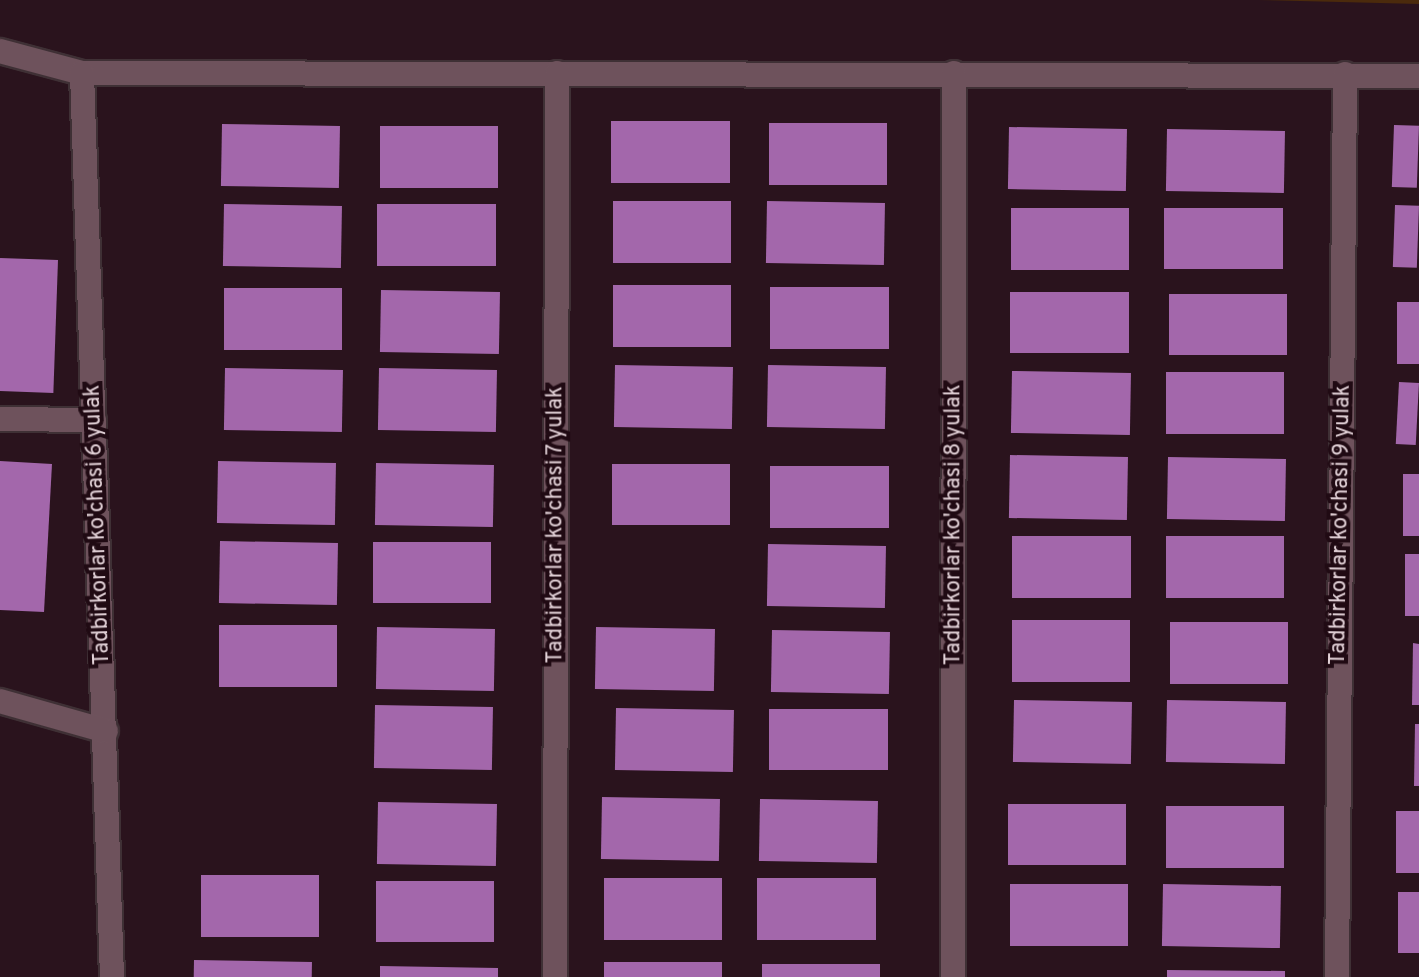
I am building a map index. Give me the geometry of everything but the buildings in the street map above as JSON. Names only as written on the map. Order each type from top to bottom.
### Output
[{"type":"street","points":[[0,51],[82,73],[1419,76]]},
{"type":"street","name":"Tadbirkorlar ko'chasi 6 yulak","points":[[82,73],[112,977]]},
{"type":"street","name":"Tadbirkorlar ko'chasi 7 yulak","points":[[555,977],[557,73]]},
{"type":"street","name":"Tadbirkorlar ko'chasi 8 yulak","points":[[953,977],[954,73]]},
{"type":"street","name":"Tadbirkorlar ko'chasi 9 yulak","points":[[1337,977],[1345,74]]},
{"type":"street","points":[[0,419],[94,420]]},
{"type":"street","points":[[0,701],[106,731]]},
{"type":"shaded area","points":[[1258,0],[1419,0],[1419,4]]}]
